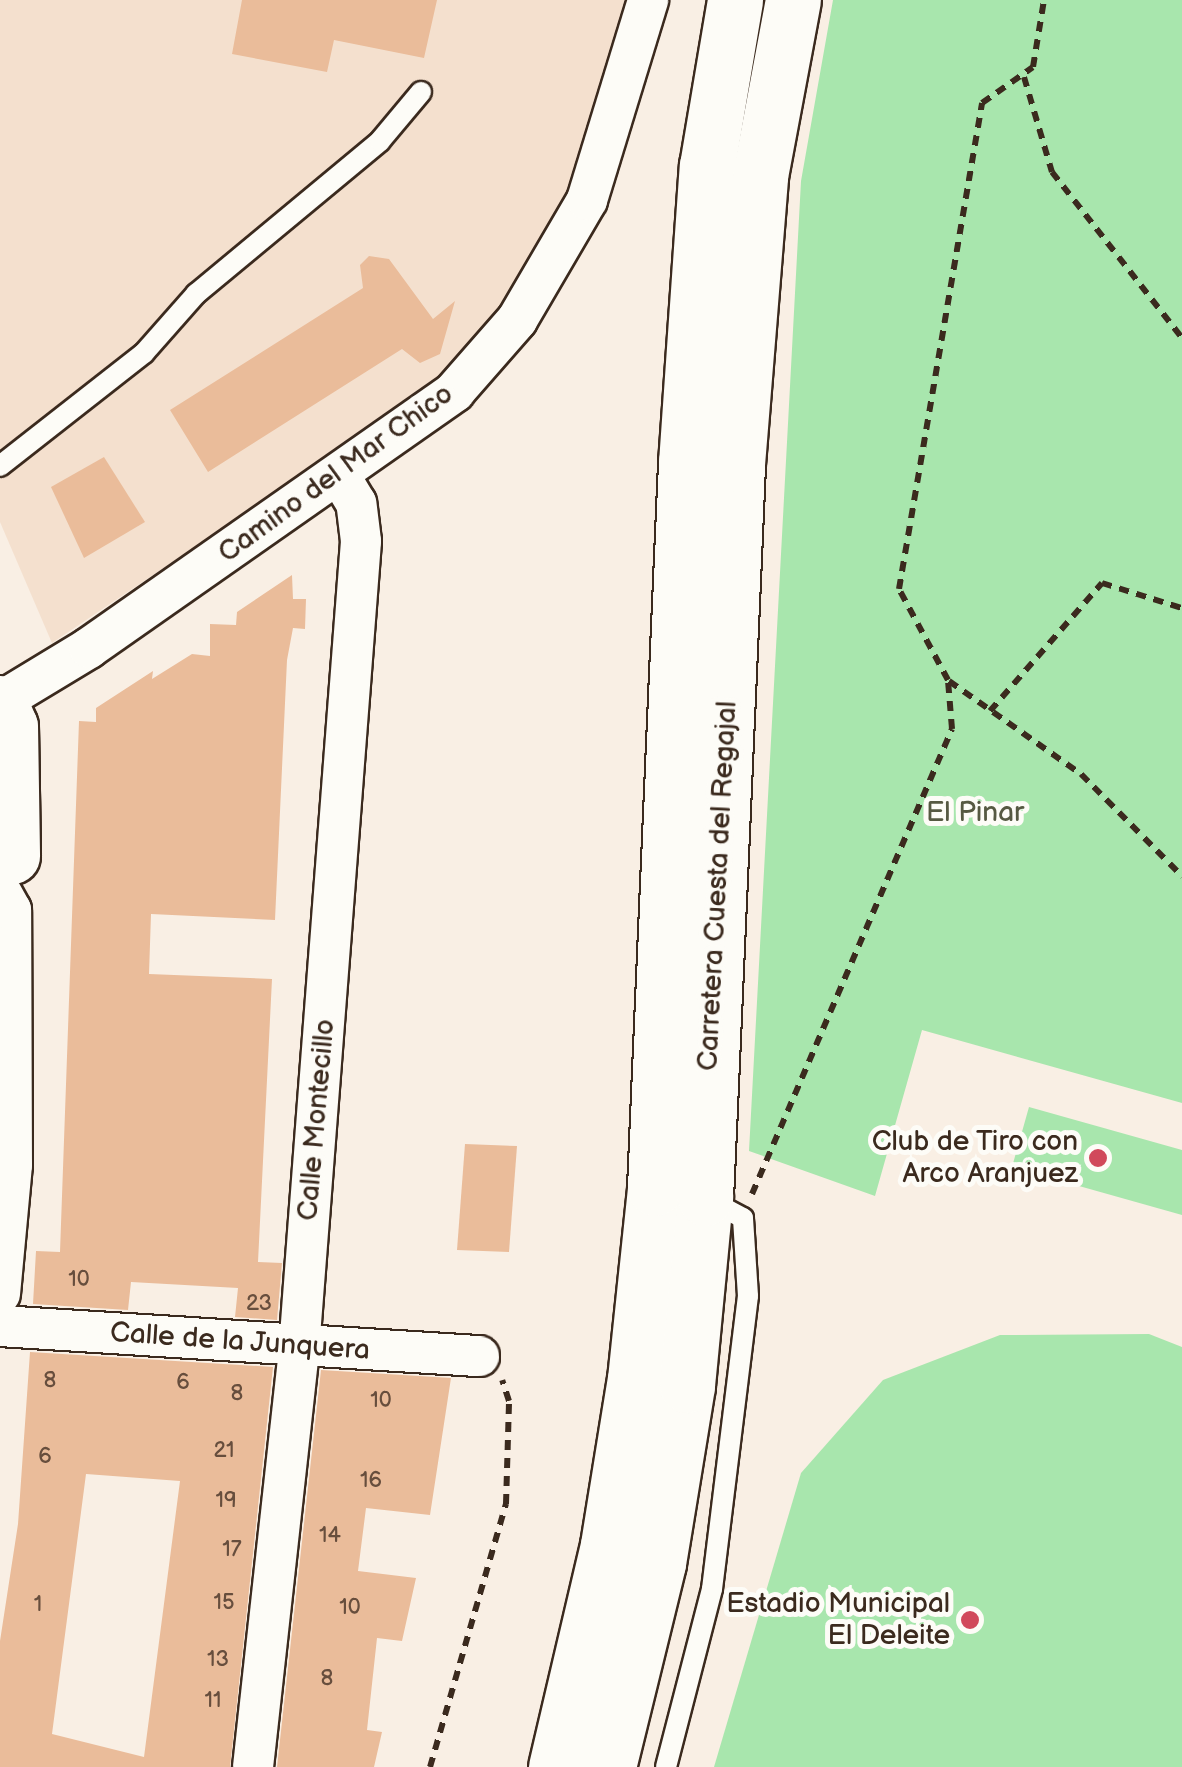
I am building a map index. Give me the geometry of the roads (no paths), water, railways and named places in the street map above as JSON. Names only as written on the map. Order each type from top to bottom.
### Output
[{"type":"main road","name":"Carretera Cuesta del Regajal","points":[[556,1767],[608,1545],[635,1379],[655,1188],[686,464],[707,166],[734,0]]},
{"type":"main road","name":"Carretera Cuesta del Regajal","points":[[608,1767],[658,1563],[688,1384],[724,1208],[737,464],[760,176],[793,0]]},
{"type":"main road","points":[[0,702],[10,726],[4,870]]},
{"type":"street","name":"Camino del Mar Chico","points":[[0,702],[340,476],[454,392],[516,320],[588,200],[648,0]]},
{"type":"street","name":"Calle Montecillo","points":[[253,1767],[299,1349],[361,541],[356,504],[340,476]]},
{"type":"street","points":[[0,1294],[12,1165],[5,1073],[11,910],[4,870]]},
{"type":"street","name":"Calle de la Junquera","points":[[0,1326],[299,1349],[480,1356]]},
{"type":"lane","points":[[0,466],[144,353],[196,294],[380,141],[421,92]]},
{"type":"lane","points":[[666,1767],[712,1589],[748,1296],[724,1208]]},
{"type":"place","name":"Club de Tiro con Arco Aranjuez","points":[[1098,1158]]},
{"type":"place","name":"Estadio Municipal El Deleite","points":[[970,1620]]},
{"type":"park label","name":"El Pinar","points":[[975,813]]}]
